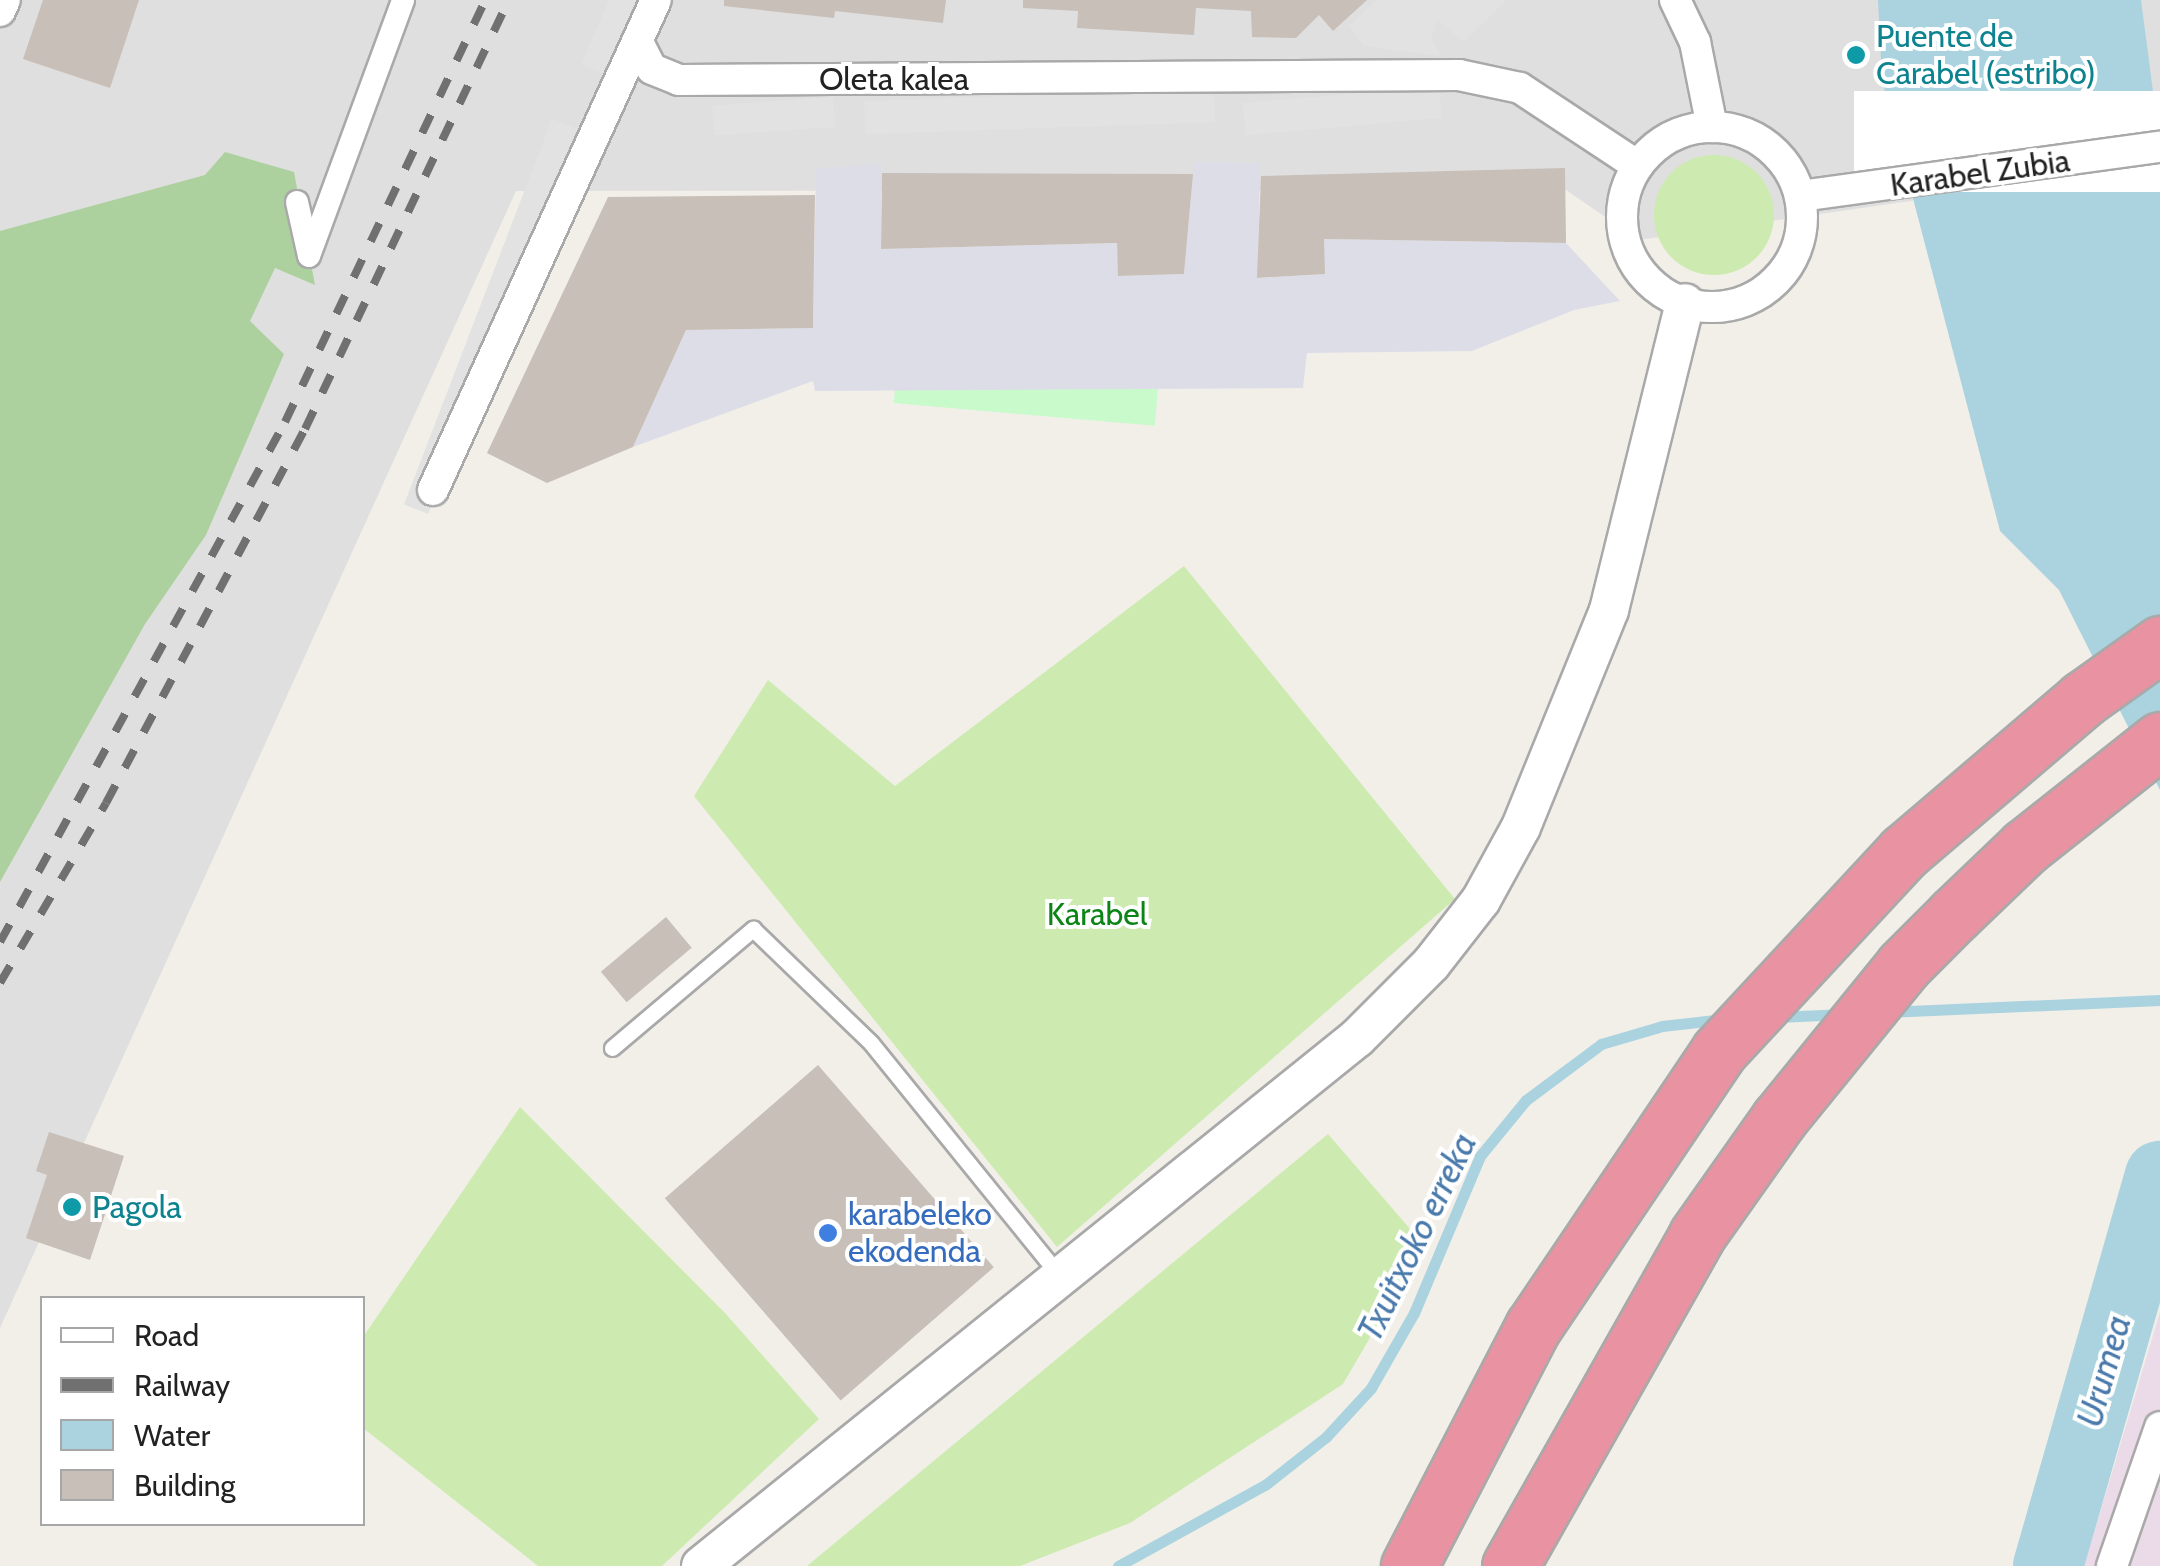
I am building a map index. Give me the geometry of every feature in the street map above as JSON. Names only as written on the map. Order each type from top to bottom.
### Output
[{"type":"highway","points":[[1410,1566],[1534,1327],[1718,1051],[1904,852],[2082,699],[2160,644]]},
{"type":"highway","points":[[1510,1566],[1697,1235],[1778,1120],[1929,940],[2026,847],[2160,740]]},
{"type":"street","points":[[0,11],[5,0]]},
{"type":"street","points":[[297,202],[309,256],[403,0]]},
{"type":"street","points":[[433,490],[656,0]]},
{"type":"street","points":[[1675,0],[1696,42],[1712,127]]},
{"type":"street","name":"Oleta kalea","points":[[638,42],[652,69],[679,80],[1459,75],[1520,88],[1638,166]]},
{"type":"street","points":[[1712,127],[1768,146],[1788,168],[1800,196],[1797,250],[1764,292],[1712,307],[1684,303],[1663,293],[1631,258],[1622,211],[1638,166],[1670,137],[1712,127]]},
{"type":"street","name":"Karabel Zubia","points":[[1800,196],[2160,147]]},
{"type":"street","points":[[701,1566],[1357,1038],[1432,964],[1480,900],[1521,828],[1609,610],[1684,303]]},
{"type":"street","points":[[2112,1566],[2160,1427]]},
{"type":"lane","points":[[612,1048],[753,929],[872,1043],[1062,1278]]},
{"type":"shaded area","points":[[0,0],[2160,0],[2160,165],[1639,240],[1566,190],[516,191],[0,1328]]},
{"type":"shaded area","points":[[609,0],[638,0],[605,73],[581,65]]},
{"type":"shaded area","points":[[1377,0],[1507,0],[1463,42],[1438,20],[1431,39],[1441,56],[1364,46],[1349,26]]},
{"type":"shaded area","points":[[1439,86],[1442,118],[1246,135],[1243,103]]},
{"type":"shaded area","points":[[1214,89],[1215,122],[865,134],[864,101]]},
{"type":"shaded area","points":[[833,97],[835,127],[714,135],[712,105]]},
{"type":"shaded area","points":[[552,119],[576,128],[428,514],[404,505]]},
{"type":"shaded area","points":[[1194,162],[1260,163],[1258,278],[1324,274],[1324,239],[1566,243],[1620,301],[1574,310],[1472,351],[1307,353],[1303,388],[815,391],[813,381],[633,447],[686,330],[813,328],[816,168],[881,164],[881,249],[1117,243],[1119,276],[1184,274]]},
{"type":"shaded area","points":[[2160,1312],[2160,1566],[2084,1566]]},
{"type":"green space","points":[[225,152],[294,172],[315,285],[275,268],[250,321],[284,354],[206,535],[145,624],[0,882],[0,231],[205,175]]},
{"type":"green space","points":[[1714,155],[1737,160],[1756,173],[1769,192],[1774,215],[1769,238],[1756,257],[1737,270],[1714,275],[1691,270],[1672,257],[1659,238],[1654,215],[1659,192],[1672,173],[1691,160]]},
{"type":"green space","points":[[897,366],[1158,389],[1155,426],[894,403]]},
{"type":"green space","name":"Karabel","points":[[1184,566],[1455,899],[1057,1247],[694,796],[768,680],[895,786]]},
{"type":"green space","points":[[520,1107],[725,1313],[819,1419],[662,1566],[538,1566],[365,1430],[365,1334]]},
{"type":"green space","points":[[1328,1134],[1424,1245],[1343,1384],[1130,1523],[1020,1566],[807,1566]]},
{"type":"water","points":[[1878,0],[2141,0],[2160,145],[2160,790],[2059,590],[2000,531],[1882,80]]},
{"type":"pier","points":[[1854,91],[2160,91],[2160,192],[1854,192]]},
{"type":"building","points":[[43,0],[139,0],[110,88],[23,59]]},
{"type":"building","points":[[724,0],[946,0],[943,23],[835,11],[834,18],[724,6]]},
{"type":"building","points":[[1023,0],[1367,0],[1333,31],[1319,15],[1296,38],[1252,37],[1251,11],[1196,8],[1194,35],[1077,28],[1078,11],[1023,8]]},
{"type":"building","points":[[1565,168],[1566,243],[1324,239],[1325,274],[1257,278],[1261,176]]},
{"type":"building","points":[[882,173],[1193,174],[1184,274],[1118,276],[1117,243],[881,249]]},
{"type":"building","points":[[815,195],[813,328],[686,330],[633,447],[547,483],[487,453],[608,197]]},
{"type":"building","points":[[666,917],[692,948],[627,1002],[601,972]]},
{"type":"building","name":"karabeleko ekodenda","points":[[818,1065],[994,1267],[841,1400],[665,1198]]},
{"type":"building","name":"Pagola","points":[[49,1132],[124,1156],[90,1260],[26,1238],[47,1175],[36,1171]]},
{"type":"waterway","name":"Txuitxoko erreka","points":[[1887,1012],[2160,1000]]},
{"type":"waterway","name":"Txuitxoko erreka","points":[[1777,1017],[1844,1014]]},
{"type":"waterway","name":"Txuitxoko erreka","points":[[1118,1566],[1265,1485],[1326,1437],[1371,1388],[1414,1313],[1480,1156],[1526,1100],[1601,1044],[1662,1026],[1724,1019]]},
{"type":"waterway","name":"Urumea","points":[[2048,1566],[2160,1176]]},
{"type":"railway","points":[[0,942],[285,422],[485,0]]},
{"type":"railway","points":[[0,983],[106,803],[305,429],[509,0]]},
{"type":"place","name":"Puente de Carabel (estribo)","points":[[1856,55]]},
{"type":"place","name":"Pagola","points":[[72,1207]]},
{"type":"place","name":"karabeleko ekodenda","points":[[828,1233]]}]
